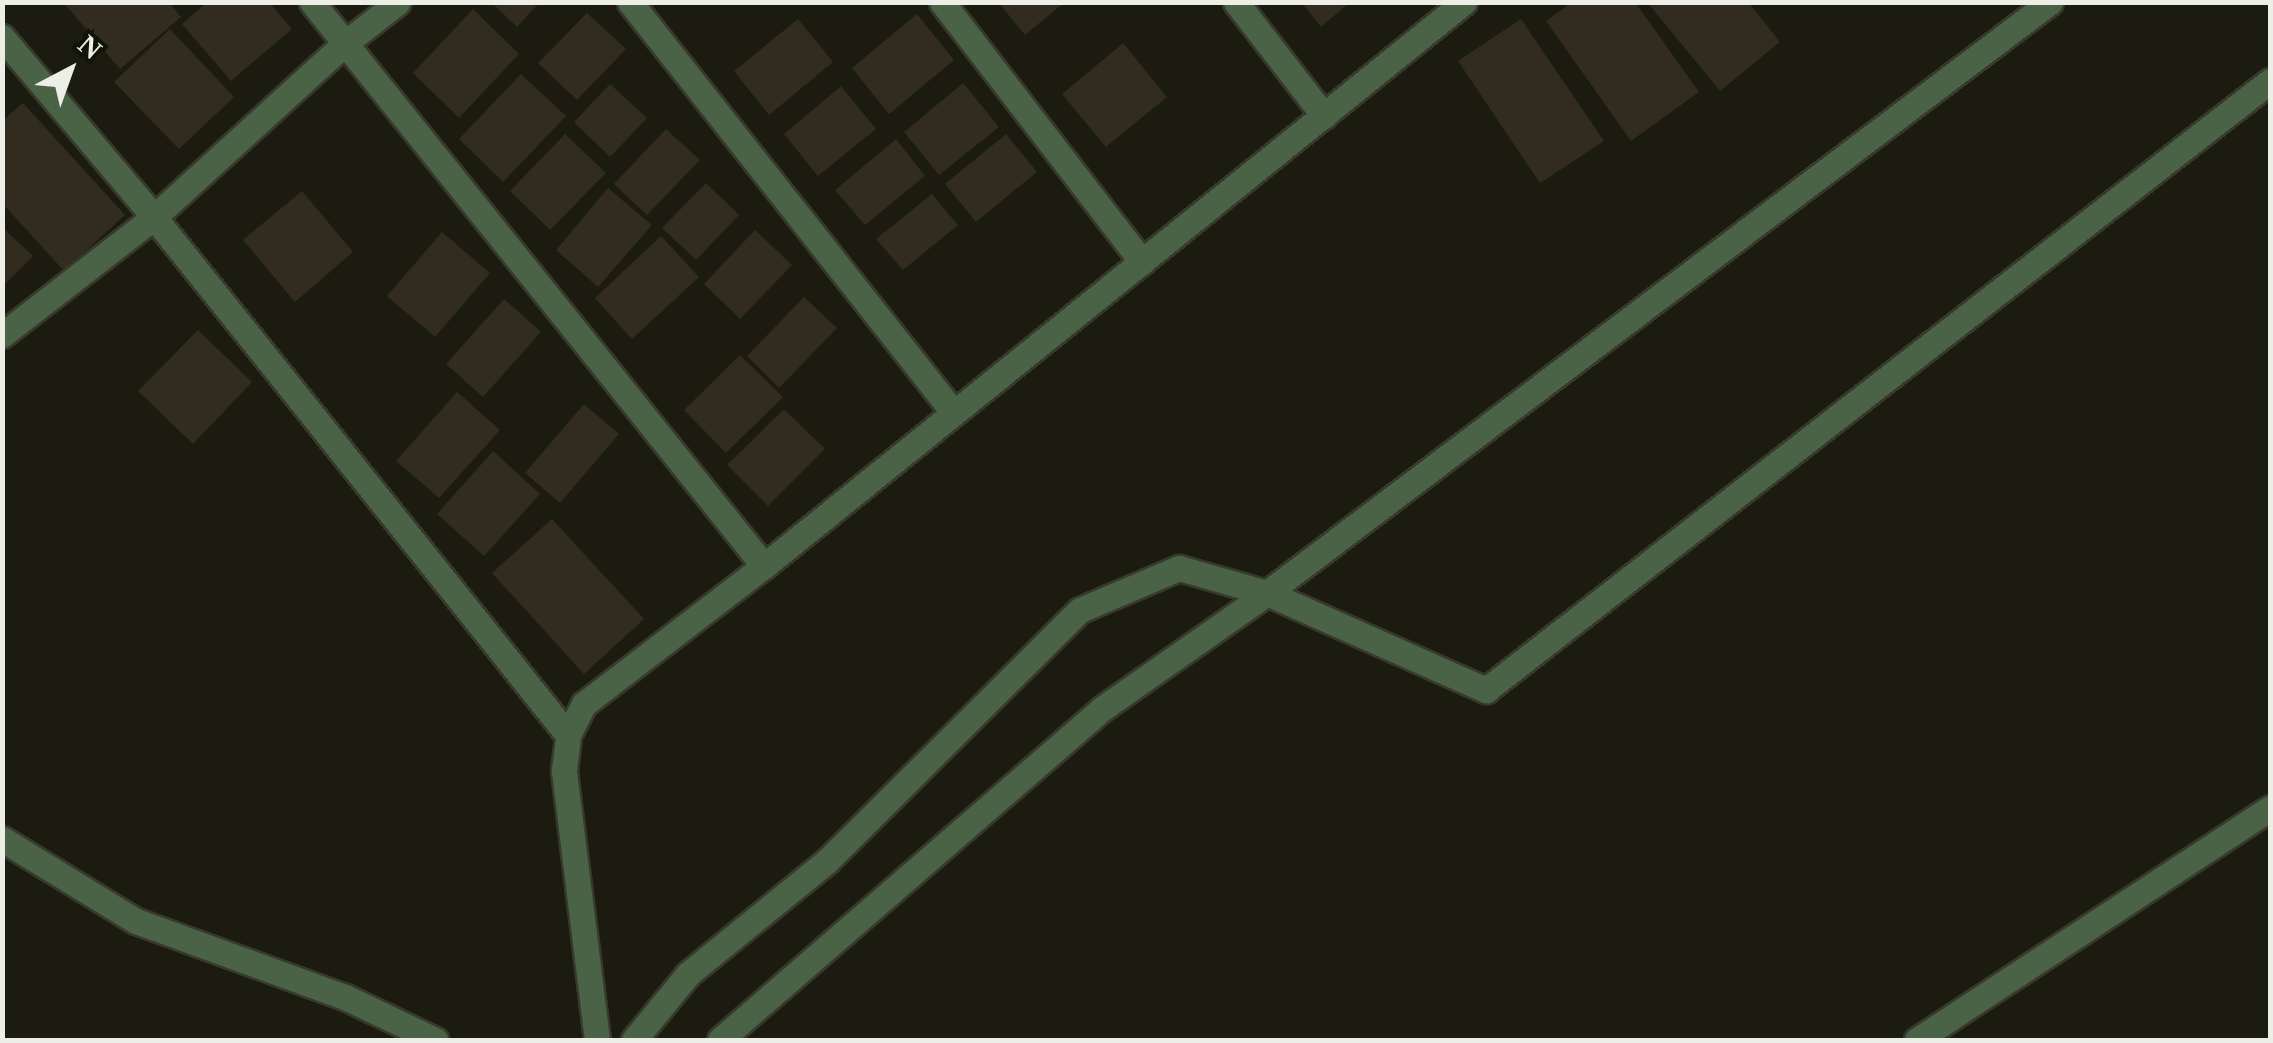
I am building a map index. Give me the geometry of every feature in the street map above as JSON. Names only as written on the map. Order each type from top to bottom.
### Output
[{"type":"street","points":[[312,2],[764,566]]},
{"type":"street","points":[[2,335],[154,216],[344,44],[398,2]]},
{"type":"street","points":[[630,2],[954,413]]},
{"type":"street","points":[[942,2],[1142,262]]},
{"type":"street","points":[[1236,2],[1324,116]]},
{"type":"street","points":[[597,1040],[564,770],[568,735],[584,704],[764,566],[1464,2]]},
{"type":"street","points":[[720,1040],[1103,708],[1267,593],[2050,2]]},
{"type":"street","points":[[2,38],[154,216],[568,735]]},
{"type":"street","points":[[634,1040],[688,974],[827,861],[1080,610],[1179,568],[1267,593],[1486,690],[2270,82]]},
{"type":"street","points":[[1917,1040],[2270,808]]},
{"type":"street","points":[[2,839],[136,921],[345,997],[435,1040]]},
{"type":"building","points":[[63,2],[169,2],[181,17],[120,69]]},
{"type":"building","points":[[207,2],[269,2],[292,29],[231,81],[182,24]]},
{"type":"building","points":[[491,2],[540,2],[517,27]]},
{"type":"building","points":[[998,2],[1065,2],[1025,35]]},
{"type":"building","points":[[1301,2],[1350,2],[1321,27]]},
{"type":"building","points":[[1572,2],[1635,2],[1699,92],[1631,141],[1546,21]]},
{"type":"building","points":[[1647,2],[1748,2],[1780,42],[1720,91]]},
{"type":"building","points":[[473,9],[519,54],[459,118],[413,73]]},
{"type":"building","points":[[587,13],[626,49],[577,100],[538,63]]},
{"type":"building","points":[[917,14],[954,60],[889,114],[852,68]]},
{"type":"building","points":[[798,19],[833,62],[769,115],[734,71]]},
{"type":"building","points":[[1521,19],[1604,141],[1540,183],[1458,61]]},
{"type":"building","points":[[170,29],[234,97],[179,149],[114,82]]},
{"type":"building","points":[[1123,43],[1167,97],[1106,147],[1062,94]]},
{"type":"building","points":[[521,74],[566,116],[503,182],[459,139]]},
{"type":"building","points":[[963,83],[999,127],[939,175],[904,132]]},
{"type":"building","points":[[610,84],[647,118],[610,157],[574,122]]},
{"type":"building","points":[[841,86],[876,129],[818,176],[784,134]]},
{"type":"building","points":[[23,103],[125,215],[64,271],[2,203],[2,121]]},
{"type":"building","points":[[666,129],[700,160],[647,215],[614,184]]},
{"type":"building","points":[[565,134],[606,173],[550,230],[510,191]]},
{"type":"building","points":[[1006,134],[1037,172],[976,222],[945,184]]},
{"type":"building","points":[[896,139],[925,176],[865,225],[835,190]]},
{"type":"building","points":[[706,183],[739,215],[696,260],[662,228]]},
{"type":"building","points":[[608,188],[652,225],[598,287],[556,250]]},
{"type":"building","points":[[302,191],[353,252],[295,302],[243,240]]},
{"type":"building","points":[[932,194],[958,225],[903,270],[876,239]]},
{"type":"building","points":[[2,227],[33,256],[2,287]]},
{"type":"building","points":[[755,230],[792,265],[740,319],[704,284]]},
{"type":"building","points":[[442,232],[490,273],[435,337],[387,296]]},
{"type":"building","points":[[661,236],[699,277],[632,339],[595,298]]},
{"type":"building","points":[[804,297],[837,328],[779,388],[747,356]]},
{"type":"building","points":[[504,299],[541,332],[483,397],[446,364]]},
{"type":"building","points":[[198,330],[252,382],[193,444],[138,391]]},
{"type":"building","points":[[740,355],[783,397],[726,453],[684,410]]},
{"type":"building","points":[[457,392],[500,430],[439,498],[396,461]]},
{"type":"building","points":[[584,404],[619,434],[560,503],[525,473]]},
{"type":"building","points":[[784,409],[825,449],[768,506],[727,465]]},
{"type":"building","points":[[493,451],[540,494],[484,556],[437,514]]},
{"type":"building","points":[[552,519],[644,619],[584,674],[492,573]]}]
